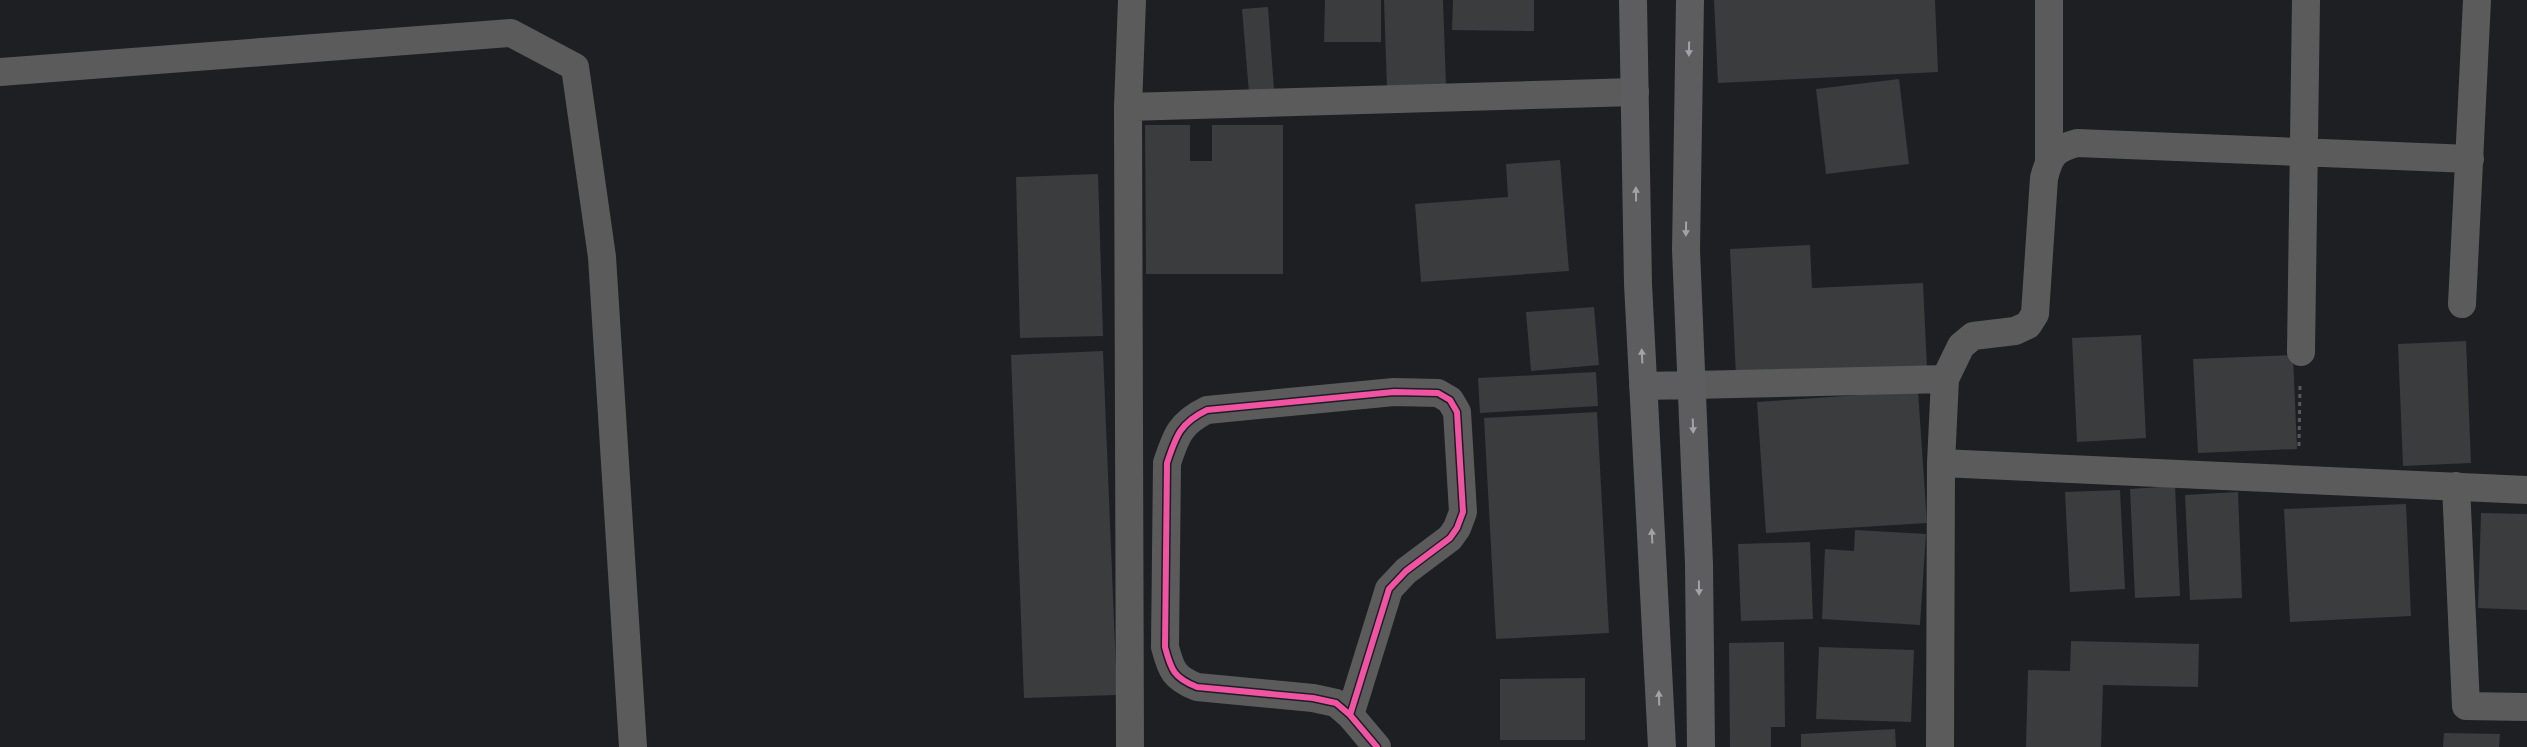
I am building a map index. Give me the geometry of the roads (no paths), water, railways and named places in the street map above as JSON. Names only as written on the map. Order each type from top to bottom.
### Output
[{"type":"main road","points":[[1633,0],[1638,284],[1662,747]]},
{"type":"main road","points":[[1690,0],[1686,250],[1699,564],[1701,747]]},
{"type":"main road","points":[[1643,386],[1692,386]]},
{"type":"street","points":[[1130,747],[1128,107],[1132,0]]},
{"type":"street","points":[[1940,747],[1941,464],[1945,379],[1961,346],[1974,336],[2015,331],[2028,326],[2035,314],[2044,178],[2049,159],[2049,0]]},
{"type":"street","points":[[2301,352],[2306,0]]},
{"type":"street","points":[[2462,304],[2477,0]]},
{"type":"street","points":[[0,72],[511,33],[575,67],[602,257],[633,747]]},
{"type":"street","points":[[1128,107],[1635,92]]},
{"type":"street","points":[[2049,159],[2062,147],[2077,143],[2470,159]]},
{"type":"street","points":[[1692,386],[1945,379]]},
{"type":"street","points":[[1350,715],[1389,589],[1406,571],[1450,538],[1457,528],[1463,512],[1457,412],[1450,400],[1438,393],[1394,392],[1207,410],[1190,418],[1176,436],[1167,463],[1166,647],[1170,663],[1180,680],[1197,687],[1313,698],[1336,703],[1350,715],[1377,747]]},
{"type":"street","points":[[1941,464],[2527,490]]},
{"type":"street","points":[[2456,486],[2466,706],[2527,707]]}]
